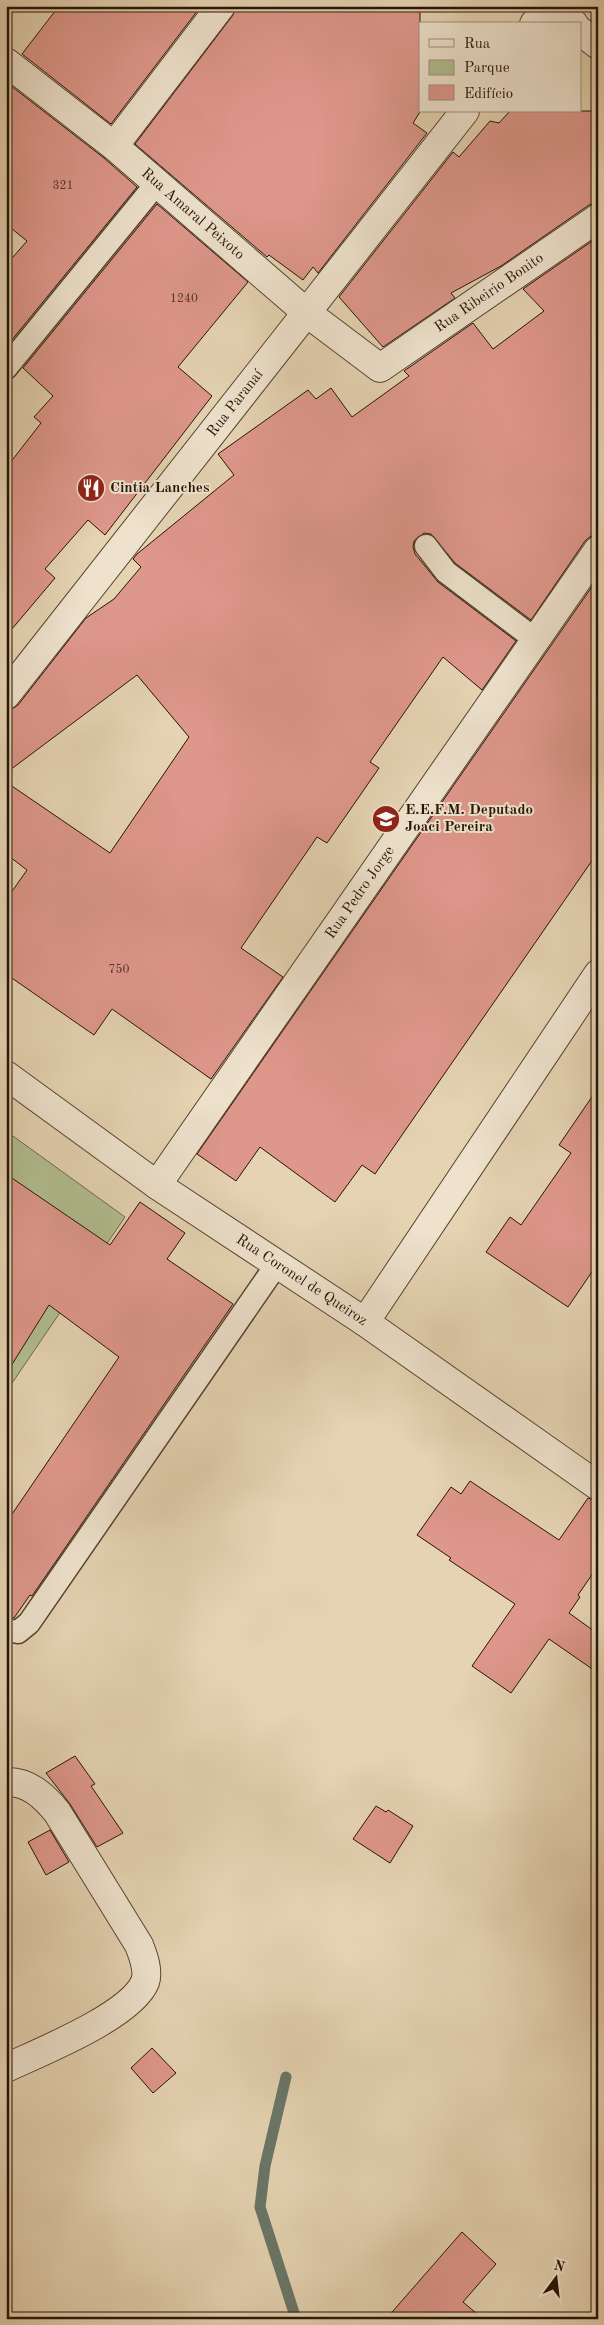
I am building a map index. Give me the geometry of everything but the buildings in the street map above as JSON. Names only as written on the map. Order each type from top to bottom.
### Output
[{"type":"street","points":[[114,146],[221,6]]},
{"type":"street","points":[[536,22],[548,6]]},
{"type":"street","points":[[557,6],[572,22]]},
{"type":"street","points":[[582,33],[598,45]]},
{"type":"street","name":"Rua Amaral Peixoto","points":[[6,62],[114,146],[307,313],[380,368]]},
{"type":"street","name":"Rua Paranaí","points":[[6,694],[464,112]]},
{"type":"street","name":"Rua Ribeirio Bonito","points":[[380,368],[598,218]]},
{"type":"street","name":"Rua Pedro Jorge","points":[[158,1184],[598,550]]},
{"type":"street","points":[[365,1322],[598,974]]},
{"type":"street","name":"Rua Coronel de Queiroz","points":[[6,1075],[158,1184],[365,1322],[598,1486]]},
{"type":"street","points":[[6,1782],[17,1781],[37,1791],[52,1805],[139,1945],[146,1965],[145,1981],[122,2008],[86,2029],[6,2068]]},
{"type":"lane","points":[[6,368],[157,183]]},
{"type":"lane","points":[[426,546],[446,572],[536,640]]},
{"type":"lane","points":[[6,1630],[18,1632],[29,1623],[277,1264]]},
{"type":"green space","points":[[6,1131],[125,1217],[6,1392]]},
{"type":"waterway","points":[[286,2077],[265,2166],[260,2207],[296,2319]]},
{"type":"place","name":"Cintia Lanches","points":[[91,488]]},
{"type":"place","name":"E.E.F.M. Deputado Joaci Pereira","points":[[386,819]]}]
